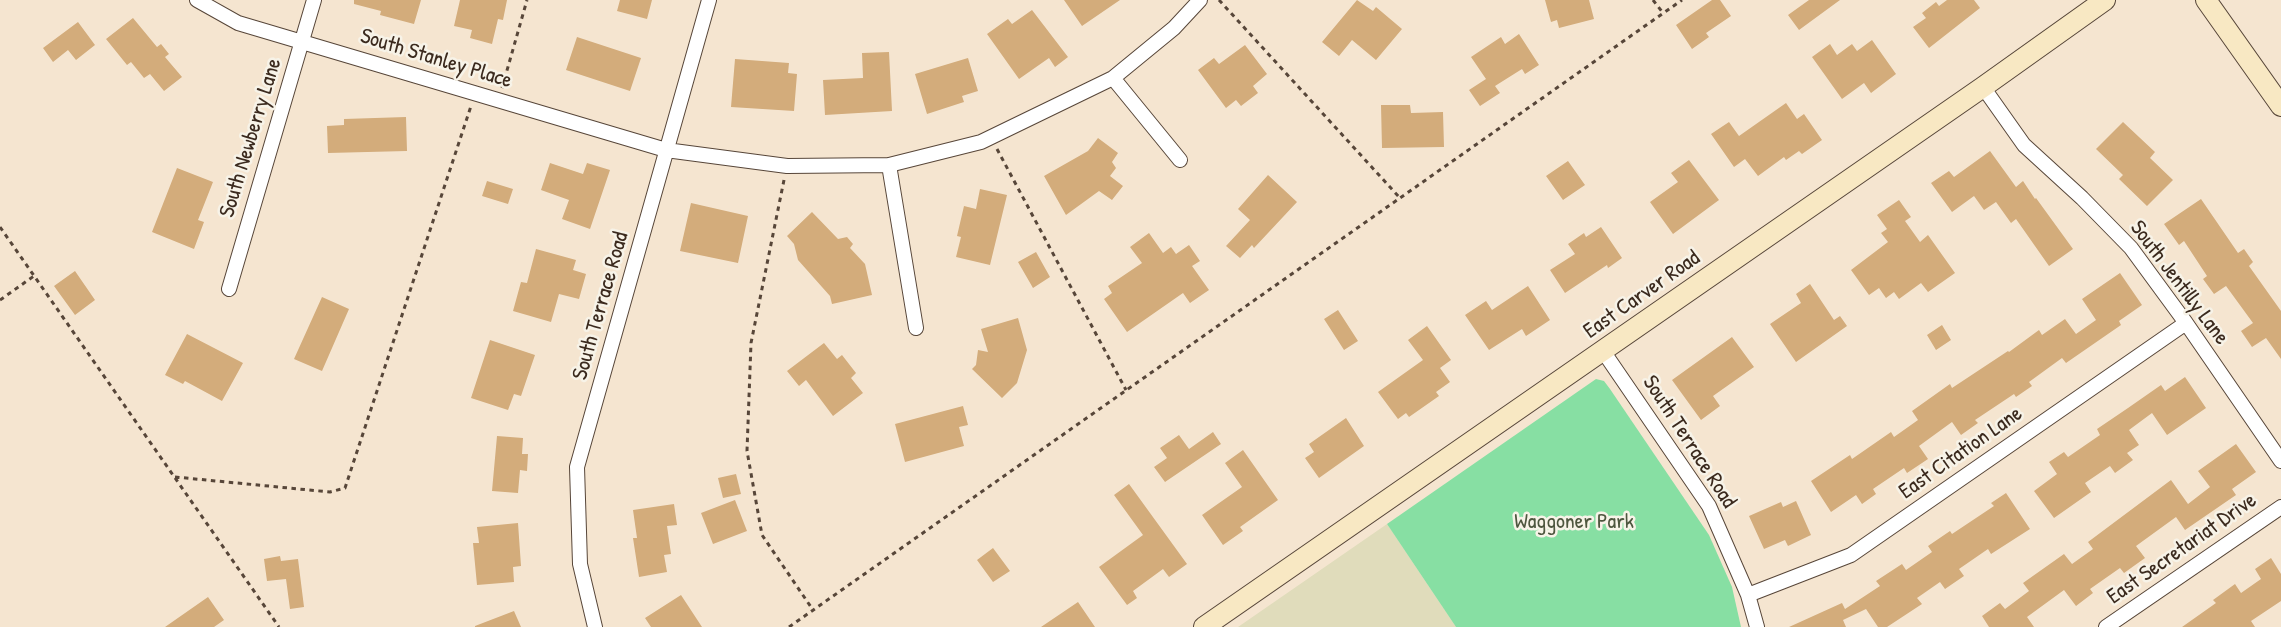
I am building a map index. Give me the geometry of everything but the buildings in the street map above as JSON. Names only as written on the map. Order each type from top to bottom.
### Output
[{"type":"street","name":"South Stanley Place","points":[[197,0],[238,23],[666,150],[787,166],[889,165],[981,142],[1113,78],[1174,28],[1200,0]]},
{"type":"street","name":"South Newberry Lane","points":[[229,289],[314,0]]},
{"type":"street","name":"South Terrace Road","points":[[596,627],[579,564],[578,467],[709,0]]},
{"type":"street","name":"East Carver Road","points":[[1204,627],[2105,0]]},
{"type":"street","points":[[2206,0],[2281,106]]},
{"type":"street","points":[[1113,78],[1180,160]]},
{"type":"street","name":"South Jentilly Lane","points":[[1983,87],[2024,146],[2082,198],[2132,248],[2281,461]]},
{"type":"street","points":[[889,165],[916,328]]},
{"type":"street","name":"East Citation Lane","points":[[1748,595],[1851,555],[2186,323]]},
{"type":"street","name":"South Terrace Road","points":[[1603,351],[1709,506],[1748,595],[1757,627]]},
{"type":"street","name":"East Secretariat Drive","points":[[2106,627],[2281,507]]},
{"type":"path","points":[[499,100],[527,0]]},
{"type":"path","points":[[1219,0],[1400,198]]},
{"type":"path","points":[[1653,0],[1663,14]]},
{"type":"path","points":[[789,627],[1682,0]]},
{"type":"path","points":[[175,477],[330,492],[345,488],[475,93]]},
{"type":"path","points":[[993,137],[999,155],[1126,390]]},
{"type":"path","points":[[787,166],[751,343],[747,451],[762,535],[813,610]]},
{"type":"path","points":[[0,227],[279,627]]},
{"type":"path","points":[[0,300],[34,276]]},
{"type":"shaded area","points":[[1387,524],[1456,627],[1238,627]]},
{"type":"green space","name":"Waggoner Park","points":[[1596,379],[1604,381],[1610,389],[1709,535],[1732,587],[1741,627],[1456,627],[1387,524]]}]
